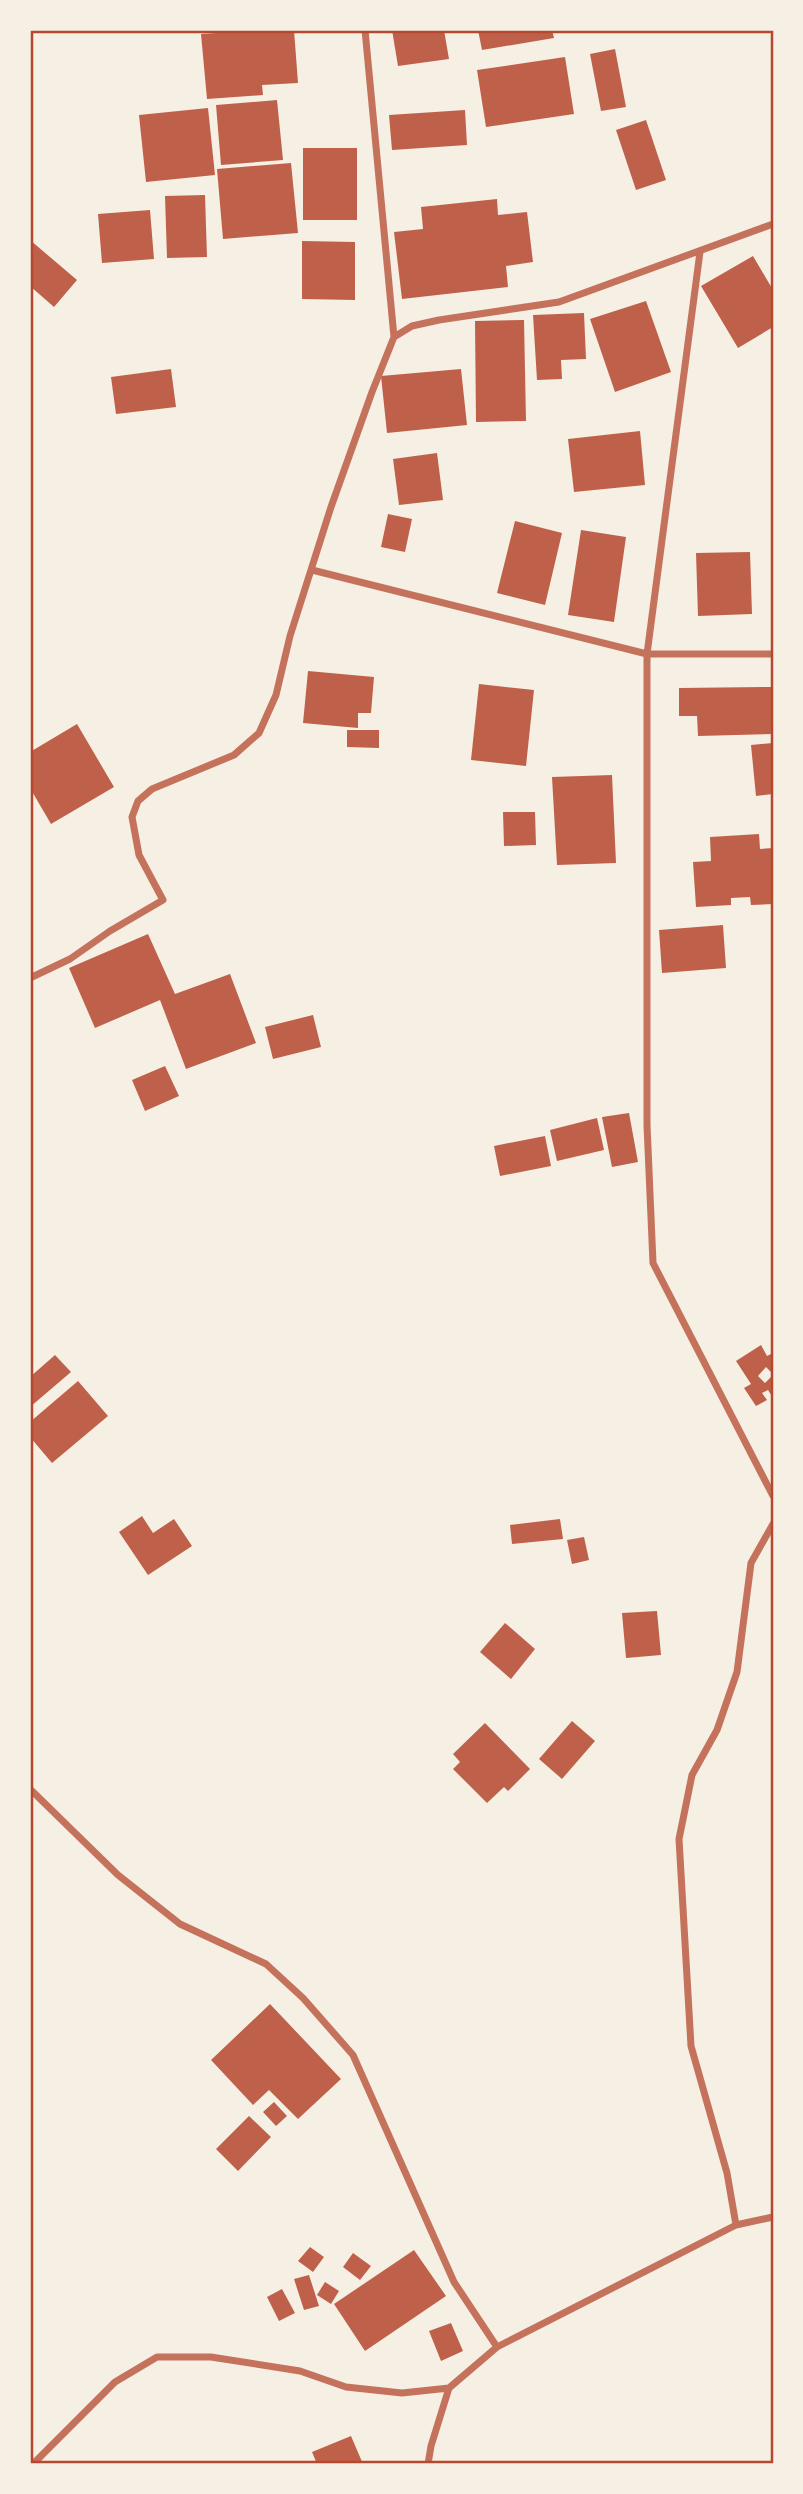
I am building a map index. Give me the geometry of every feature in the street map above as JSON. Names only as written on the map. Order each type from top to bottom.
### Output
[{"type":"street","points":[[30,978],[70,959],[110,931],[163,900],[139,855],[132,817],[138,801],[152,789],[234,755],[260,733],[276,695],[290,636],[358,430],[394,337],[365,30]]},
{"type":"street","points":[[394,337],[412,326],[439,320],[559,302],[773,224]]},
{"type":"street","points":[[700,252],[647,654],[647,1125],[653,1263],[773,1496]]},
{"type":"street","points":[[312,570],[647,654],[773,654]]},
{"type":"street","points":[[736,2225],[727,2173],[691,2046],[679,1839],[692,1775],[717,1730],[737,1672],[751,1563],[773,1524]]},
{"type":"street","points":[[30,1789],[118,1875],[180,1924],[266,1964],[303,1998],[354,2055],[415,2199],[454,2282],[497,2347]]},
{"type":"street","points":[[428,2464],[449,2388],[497,2347],[736,2225],[773,2217]]},
{"type":"street","points":[[33,2464],[115,2382],[157,2357],[211,2357],[300,2371],[346,2387],[402,2393],[449,2388]]},
{"type":"building","points":[[294,30],[298,83],[262,85],[263,95],[207,99],[201,34]]},
{"type":"building","points":[[392,30],[444,30],[449,59],[398,66]]},
{"type":"building","points":[[478,30],[552,30],[554,38],[482,50]]},
{"type":"building","points":[[615,49],[626,107],[601,111],[590,54]]},
{"type":"building","points":[[565,57],[574,114],[486,127],[477,70]]},
{"type":"building","points":[[277,100],[283,160],[221,165],[216,105]]},
{"type":"building","points":[[208,108],[215,175],[146,182],[139,115]]},
{"type":"building","points":[[465,110],[467,145],[392,150],[389,115]]},
{"type":"building","points":[[646,120],[666,180],[636,190],[616,130]]},
{"type":"building","points":[[303,148],[357,148],[357,220],[303,220]]},
{"type":"building","points":[[291,163],[298,233],[223,239],[217,169]]},
{"type":"building","points":[[205,195],[207,257],[167,258],[165,196]]},
{"type":"building","points":[[497,199],[498,215],[527,212],[533,262],[506,266],[508,287],[402,299],[394,232],[423,229],[421,207]]},
{"type":"building","points":[[150,210],[154,259],[102,263],[98,214]]},
{"type":"building","points":[[30,240],[77,280],[54,307],[30,286]]},
{"type":"building","points":[[302,241],[355,242],[355,300],[302,299]]},
{"type":"building","points":[[753,256],[773,290],[773,327],[738,348],[701,286]]},
{"type":"building","points":[[646,301],[671,372],[615,392],[590,319]]},
{"type":"building","points":[[584,313],[586,359],[561,360],[562,379],[537,380],[533,315]]},
{"type":"building","points":[[524,320],[526,421],[476,422],[475,321]]},
{"type":"building","points":[[171,369],[176,407],[116,414],[111,377]]},
{"type":"building","points":[[461,369],[467,425],[387,433],[381,376]]},
{"type":"building","points":[[640,431],[645,485],[574,492],[568,439]]},
{"type":"building","points":[[437,453],[443,500],[399,505],[393,459]]},
{"type":"building","points":[[388,514],[412,519],[405,552],[381,547]]},
{"type":"building","points":[[515,521],[562,533],[545,605],[497,593]]},
{"type":"building","points":[[581,530],[626,537],[614,622],[568,615]]},
{"type":"building","points":[[750,552],[752,614],[698,616],[696,553]]},
{"type":"building","points":[[308,671],[374,677],[371,713],[358,713],[358,728],[303,723]]},
{"type":"building","points":[[479,684],[534,690],[526,766],[471,760]]},
{"type":"building","points":[[773,687],[773,734],[698,736],[697,716],[679,716],[679,688]]},
{"type":"building","points":[[77,724],[114,787],[51,824],[30,788],[30,752]]},
{"type":"building","points":[[347,730],[379,730],[379,748],[347,747]]},
{"type":"building","points":[[773,743],[773,794],[756,796],[751,745]]},
{"type":"building","points":[[612,775],[616,863],[557,865],[552,777]]},
{"type":"building","points":[[503,812],[535,812],[536,845],[504,846]]},
{"type":"building","points":[[759,834],[760,849],[773,848],[773,904],[751,905],[750,897],[731,898],[731,905],[696,907],[693,862],[711,861],[710,837]]},
{"type":"building","points":[[723,925],[726,968],[662,973],[659,930]]},
{"type":"building","points":[[148,934],[175,994],[230,974],[256,1043],[186,1069],[160,1000],[95,1028],[69,968]]},
{"type":"building","points":[[313,1015],[321,1047],[273,1059],[265,1027]]},
{"type":"building","points":[[165,1066],[179,1096],[145,1111],[132,1080]]},
{"type":"building","points":[[629,1113],[638,1162],[612,1167],[602,1117]]},
{"type":"building","points":[[597,1118],[604,1150],[557,1161],[550,1130]]},
{"type":"building","points":[[545,1136],[551,1166],[500,1176],[494,1146]]},
{"type":"building","points":[[761,1345],[767,1356],[773,1353],[773,1374],[766,1367],[758,1376],[765,1383],[773,1375],[773,1398],[768,1390],[762,1393],[767,1400],[756,1406],[744,1388],[751,1384],[736,1361]]},
{"type":"building","points":[[55,1355],[71,1372],[30,1407],[30,1377]]},
{"type":"building","points":[[78,1381],[108,1416],[52,1463],[30,1437],[30,1422]]},
{"type":"building","points":[[142,1516],[153,1533],[174,1519],[192,1546],[148,1575],[119,1532]]},
{"type":"building","points":[[560,1519],[563,1539],[512,1544],[510,1525]]},
{"type":"building","points":[[584,1537],[589,1560],[572,1564],[567,1540]]},
{"type":"building","points":[[657,1611],[661,1655],[626,1658],[622,1613]]},
{"type":"building","points":[[505,1623],[535,1649],[511,1679],[480,1652]]},
{"type":"building","points":[[572,1721],[595,1741],[562,1779],[539,1759]]},
{"type":"building","points":[[485,1723],[530,1769],[508,1791],[504,1787],[487,1803],[453,1769],[460,1762],[453,1754]]},
{"type":"building","points":[[270,2004],[341,2079],[298,2119],[269,2090],[253,2105],[211,2060]]},
{"type":"building","points":[[274,2102],[287,2116],[276,2126],[263,2112]]},
{"type":"building","points":[[249,2116],[271,2137],[238,2171],[216,2149]]},
{"type":"building","points":[[310,2247],[324,2257],[313,2272],[298,2261]]},
{"type":"building","points":[[414,2250],[446,2296],[365,2351],[334,2304]]},
{"type":"building","points":[[353,2253],[371,2266],[360,2280],[343,2267]]},
{"type":"building","points":[[309,2275],[319,2306],[304,2310],[294,2279]]},
{"type":"building","points":[[325,2282],[339,2291],[331,2304],[317,2295]]},
{"type":"building","points":[[282,2289],[295,2313],[279,2321],[267,2297]]},
{"type":"building","points":[[451,2323],[463,2351],[441,2361],[429,2331]]},
{"type":"building","points":[[351,2436],[363,2464],[317,2464],[312,2452]]}]
